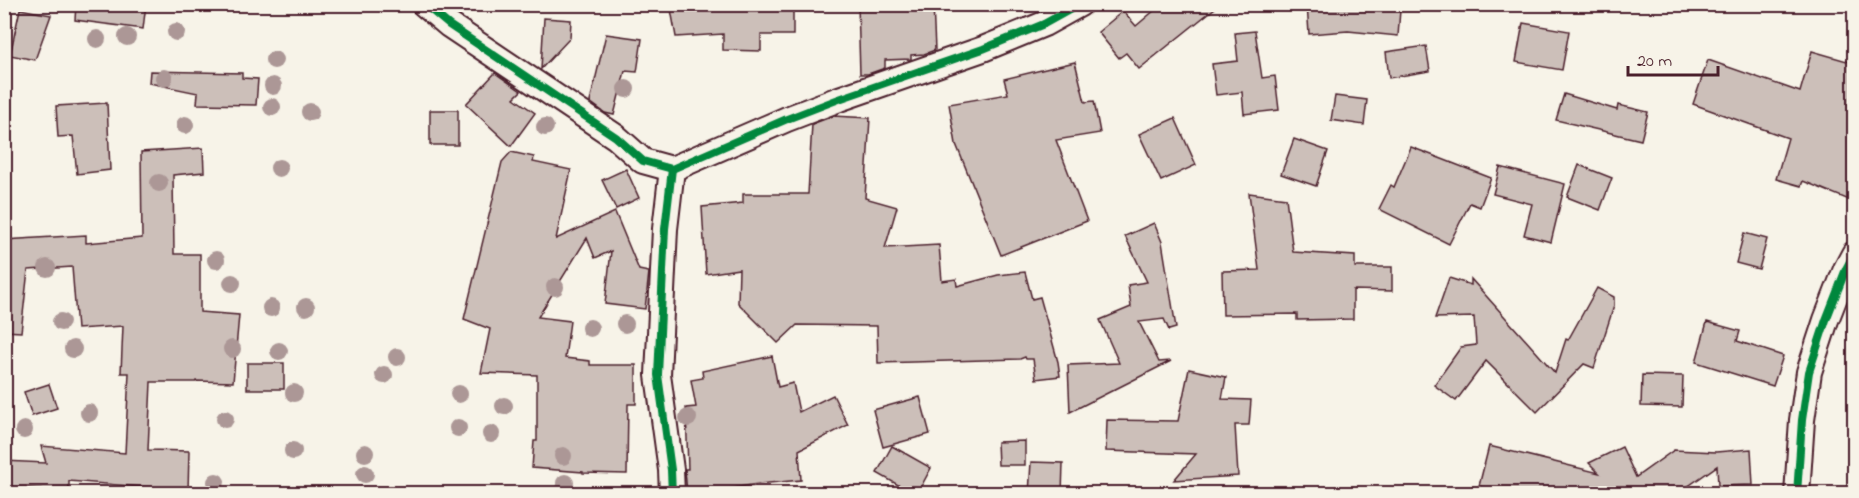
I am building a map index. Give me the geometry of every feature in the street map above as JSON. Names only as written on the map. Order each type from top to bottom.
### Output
[{"type":"street","points":[[424,4],[449,25],[616,137],[643,161],[672,169],[818,107],[983,49],[1044,24],[1080,4]]},
{"type":"street","points":[[434,4],[449,25]]},
{"type":"street","points":[[672,169],[665,229],[658,375],[671,470],[672,494]]},
{"type":"street","points":[[1797,494],[1802,420],[1809,372],[1830,310],[1854,254]]},
{"type":"building","points":[[76,4],[146,4],[143,29],[75,20]]},
{"type":"building","points":[[670,4],[793,4],[793,35],[761,35],[761,51],[723,50],[723,34],[676,37]]},
{"type":"building","points":[[858,4],[933,4],[935,50],[911,55],[911,59],[885,60],[885,68],[868,74],[860,74]]},
{"type":"building","points":[[1162,4],[1220,4],[1139,69],[1126,53],[1119,58],[1098,32],[1123,11],[1136,26]]},
{"type":"building","points":[[1307,4],[1360,4],[1360,6],[1400,10],[1398,36],[1348,31],[1309,34]]},
{"type":"building","points":[[20,9],[51,15],[35,60],[10,55]]},
{"type":"building","points":[[544,18],[571,20],[570,38],[541,69]]},
{"type":"building","points":[[1523,23],[1569,31],[1562,70],[1516,62]]},
{"type":"building","points":[[1255,31],[1262,78],[1275,76],[1279,110],[1244,114],[1242,92],[1216,95],[1212,64],[1238,61],[1235,33]]},
{"type":"building","points":[[606,34],[642,39],[637,72],[625,71],[614,115],[605,113],[590,102]]},
{"type":"building","points":[[1426,46],[1430,71],[1389,78],[1386,52]]},
{"type":"building","points":[[1812,51],[1854,63],[1854,202],[1803,181],[1801,186],[1776,179],[1788,138],[1693,104],[1708,60],[1800,92]]},
{"type":"building","points":[[1075,62],[1085,102],[1094,101],[1100,133],[1056,140],[1087,221],[1001,255],[956,144],[949,104],[1008,94],[1004,79]]},
{"type":"building","points":[[150,71],[242,73],[242,78],[258,79],[256,105],[197,104],[198,93],[149,83]]},
{"type":"building","points":[[495,73],[521,91],[514,98],[535,113],[511,146],[466,104]]},
{"type":"building","points":[[1564,94],[1617,110],[1618,105],[1648,112],[1641,140],[1556,120]]},
{"type":"building","points":[[1335,96],[1367,100],[1364,125],[1331,120]]},
{"type":"building","points":[[107,103],[110,170],[77,174],[73,136],[58,137],[56,106]]},
{"type":"building","points":[[430,110],[458,110],[458,145],[430,145]]},
{"type":"building","points":[[833,116],[870,118],[865,198],[897,207],[885,248],[939,245],[942,281],[956,279],[957,286],[998,275],[1025,272],[1032,299],[1040,297],[1060,376],[1036,379],[1033,359],[1025,357],[878,363],[877,326],[797,325],[778,343],[738,303],[739,269],[706,274],[702,207],[743,203],[743,194],[808,194],[812,124]]},
{"type":"building","points":[[1175,118],[1196,165],[1161,181],[1139,134]]},
{"type":"building","points":[[1294,139],[1328,151],[1316,186],[1281,174]]},
{"type":"building","points":[[1411,147],[1491,178],[1480,207],[1470,203],[1449,244],[1379,209],[1391,185],[1394,187]]},
{"type":"building","points":[[203,148],[204,172],[173,175],[174,254],[200,254],[200,312],[239,315],[233,382],[151,382],[148,450],[189,451],[188,492],[154,491],[154,488],[69,481],[69,494],[41,494],[41,489],[4,487],[4,461],[46,463],[41,446],[125,453],[129,373],[121,373],[123,326],[77,329],[72,267],[28,270],[21,332],[4,331],[4,240],[86,235],[86,243],[142,238],[141,152]]},
{"type":"building","points":[[511,152],[534,157],[533,162],[571,170],[556,239],[615,212],[639,270],[649,272],[645,309],[605,304],[611,251],[595,258],[587,238],[538,317],[570,321],[565,358],[590,361],[590,365],[636,365],[636,404],[628,404],[627,474],[532,468],[534,441],[537,441],[537,375],[481,373],[490,329],[464,319],[502,162]]},
{"type":"building","points":[[1579,165],[1612,178],[1600,210],[1567,197]]},
{"type":"building","points":[[1500,167],[1565,184],[1551,242],[1524,235],[1532,204],[1493,194]]},
{"type":"building","points":[[626,169],[639,198],[616,209],[602,180]]},
{"type":"building","points":[[1249,193],[1286,198],[1293,252],[1355,256],[1355,267],[1392,267],[1392,291],[1353,290],[1353,319],[1297,320],[1297,314],[1223,315],[1222,271],[1259,270]]},
{"type":"building","points":[[1154,223],[1162,242],[1176,328],[1169,330],[1164,319],[1139,322],[1159,362],[1171,361],[1070,412],[1068,365],[1119,363],[1100,320],[1131,307],[1128,285],[1147,282],[1125,236]]},
{"type":"building","points":[[1744,233],[1767,239],[1759,269],[1736,263]]},
{"type":"building","points":[[1449,278],[1471,285],[1471,279],[1555,373],[1566,339],[1568,340],[1597,288],[1614,297],[1614,306],[1594,368],[1584,364],[1537,412],[1486,361],[1456,401],[1434,385],[1461,347],[1476,345],[1474,317],[1435,318]]},
{"type":"building","points":[[1707,322],[1740,331],[1737,341],[1783,356],[1773,386],[1696,362]]},
{"type":"building","points":[[772,356],[778,387],[793,383],[799,412],[833,395],[848,425],[799,450],[801,480],[715,491],[715,494],[687,494],[686,408],[696,407],[691,380],[703,378],[702,371]]},
{"type":"building","points":[[247,363],[284,363],[284,389],[247,389]]},
{"type":"building","points":[[1189,369],[1226,377],[1222,399],[1251,400],[1249,425],[1235,425],[1238,476],[1174,480],[1196,454],[1106,451],[1107,420],[1178,421]]},
{"type":"building","points":[[1642,375],[1683,376],[1682,407],[1641,406]]},
{"type":"building","points":[[49,384],[57,408],[32,416],[24,392]]},
{"type":"building","points":[[920,397],[930,434],[883,447],[873,410]]},
{"type":"building","points":[[1025,441],[1025,465],[998,465],[997,442]]},
{"type":"building","points":[[892,446],[931,468],[917,494],[877,473]]},
{"type":"building","points":[[1489,446],[1599,473],[1589,463],[1622,447],[1636,477],[1674,450],[1716,452],[1751,449],[1753,485],[1718,486],[1717,466],[1677,494],[1508,494],[1479,486]]},
{"type":"building","points":[[1031,462],[1063,463],[1062,494],[1029,494]]},
{"type":"cycle path","points":[[424,4],[449,25],[616,137],[643,161],[672,169],[787,119],[983,49],[1044,24],[1080,4]]},
{"type":"cycle path","points":[[672,169],[665,229],[658,375],[671,470],[672,494]]},
{"type":"cycle path","points":[[1797,494],[1802,420],[1809,372],[1826,320],[1854,254]]}]
